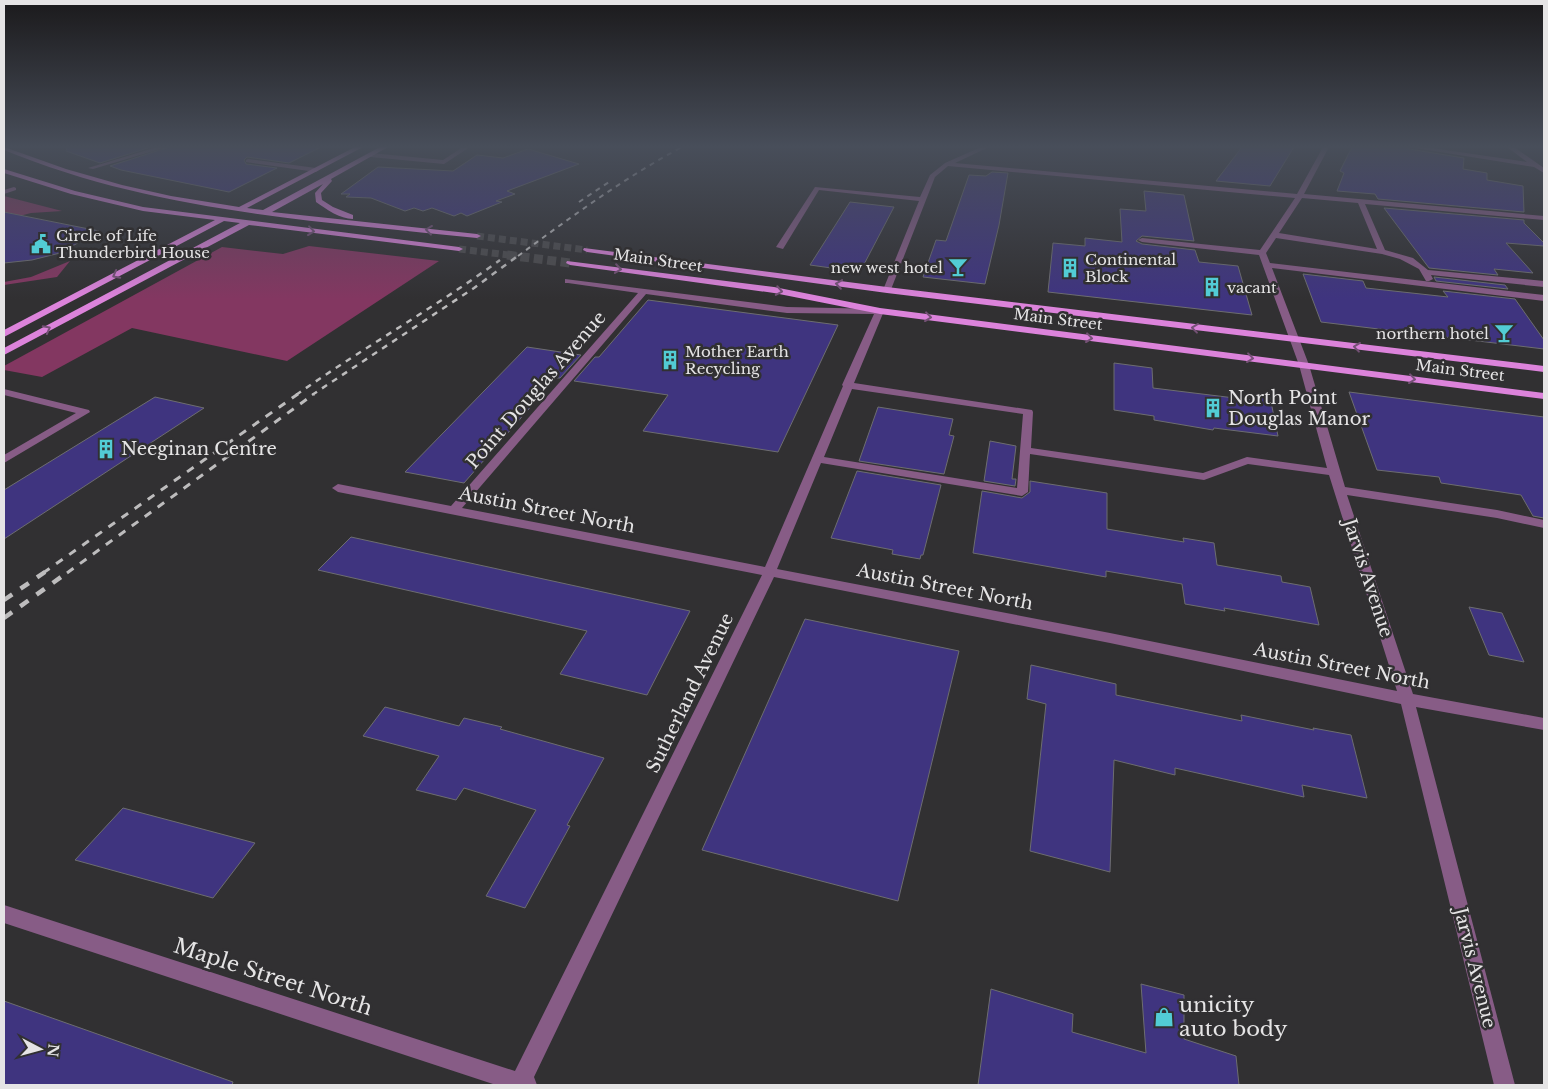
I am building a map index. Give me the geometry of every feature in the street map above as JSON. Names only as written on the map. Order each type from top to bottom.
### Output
[{"type":"main road","points":[[92,198],[120,205],[221,220],[459,249]]},
{"type":"main road","points":[[173,198],[241,209],[477,236]]},
{"type":"main road","points":[[4,334],[262,198]]},
{"type":"main road","points":[[5,351],[292,198]]},
{"type":"main road","points":[[318,198],[318,201],[330,209],[366,223]]},
{"type":"main road","name":"Main Street","points":[[587,250],[887,290],[1544,369]]},
{"type":"main road","name":"Main Street","points":[[570,263],[774,290],[880,311],[1544,396]]},
{"type":"street","points":[[780,247],[811,198]]},
{"type":"street","points":[[887,290],[923,199],[912,198]]},
{"type":"street","points":[[1142,240],[1262,253],[1298,198]]},
{"type":"street","points":[[1307,198],[1544,218]]},
{"type":"street","points":[[1361,203],[1382,252]]},
{"type":"street","points":[[1274,236],[1382,252],[1407,259],[1422,266],[1427,272],[1430,285]]},
{"type":"street","name":"Jarvis Avenue","points":[[1262,253],[1304,365],[1334,472],[1407,699],[1505,1085]]},
{"type":"street","points":[[1268,265],[1544,298]]},
{"type":"street","points":[[1427,272],[1544,284]]},
{"type":"street","points":[[568,282],[787,310],[880,311]]},
{"type":"street","name":"Point Douglas Avenue","points":[[453,511],[644,292]]},
{"type":"street","name":"Sutherland Avenue","points":[[522,1085],[769,573],[847,385],[880,311]]},
{"type":"street","points":[[816,459],[1022,492],[1028,412],[847,385]]},
{"type":"street","points":[[4,460],[85,412],[5,394]]},
{"type":"street","points":[[1025,450],[1204,477],[1247,460],[1334,472]]},
{"type":"street","name":"Austin Street North","points":[[338,488],[1110,638],[1407,699],[1544,724]]},
{"type":"street","points":[[1340,490],[1497,514],[1544,524]]},
{"type":"street","name":"Maple Street North","points":[[4,914],[522,1085]]},
{"type":"shaded area","points":[[4,198],[11,198],[62,211],[31,213],[4,220]]},
{"type":"shaded area","points":[[309,246],[439,261],[287,361],[132,328],[42,377],[4,370],[4,366],[222,247],[283,254]]},
{"type":"shaded area","points":[[70,261],[57,277],[4,285],[4,282],[31,277]]},
{"type":"building","points":[[366,198],[505,198],[496,201],[502,202],[467,216],[461,213],[454,216],[432,208],[423,211],[414,208],[405,211]]},
{"type":"building","points":[[961,198],[1004,198],[985,284],[923,277],[936,240],[946,241]]},
{"type":"building","points":[[1145,198],[1185,198],[1194,241],[1142,236],[1136,241],[1142,244],[1195,250],[1199,262],[1238,266],[1252,315],[1048,292],[1053,243],[1085,246],[1085,238],[1122,242],[1120,209],[1146,211]]},
{"type":"building","points":[[1523,198],[1524,212],[1378,199]]},
{"type":"building","points":[[850,202],[894,207],[860,272],[810,265]]},
{"type":"building","points":[[1384,208],[1524,220],[1524,223],[1544,243],[1544,246],[1506,243],[1533,273],[1494,269],[1498,275],[1429,268]]},
{"type":"building","name":"Circle of Life Thunderbird House","points":[[4,212],[99,231],[60,253],[32,260],[4,263]]},
{"type":"building","points":[[1303,274],[1363,281],[1366,288],[1448,297],[1443,291],[1515,299],[1544,340],[1544,349],[1321,322]]},
{"type":"building","points":[[1434,277],[1505,285],[1508,289],[1436,281]]},
{"type":"building","points":[[648,300],[838,325],[778,452],[643,431],[668,395],[574,381],[595,357],[599,357]]},
{"type":"building","points":[[527,347],[581,355],[560,378],[556,378],[464,483],[405,472]]},
{"type":"building","name":"North Point Douglas Manor","points":[[1114,363],[1152,368],[1153,388],[1251,400],[1253,395],[1270,397],[1278,436],[1214,428],[1213,430],[1154,420],[1154,416],[1114,410]]},
{"type":"building","points":[[1349,392],[1544,417],[1544,518],[1533,516],[1521,495],[1441,483],[1439,477],[1377,470]]},
{"type":"building","name":"Neeginan Centre","points":[[155,397],[204,408],[4,539],[4,490]]},
{"type":"building","points":[[878,407],[953,419],[949,435],[954,436],[944,474],[859,461]]},
{"type":"building","points":[[990,441],[1016,446],[1012,479],[1016,479],[1015,486],[984,481]]},
{"type":"building","points":[[857,471],[941,485],[923,555],[921,555],[920,559],[892,554],[893,550],[831,538]]},
{"type":"building","points":[[1030,481],[1107,493],[1107,529],[1184,542],[1183,538],[1214,543],[1217,565],[1281,576],[1282,582],[1310,587],[1319,625],[1224,608],[1225,611],[1185,604],[1182,584],[1106,571],[1106,577],[973,553],[982,491],[1022,498],[1030,492]]},
{"type":"building","points":[[351,537],[690,611],[647,695],[560,674],[587,631],[318,570]]},
{"type":"building","points":[[1469,607],[1502,613],[1524,662],[1489,655]]},
{"type":"building","points":[[805,619],[959,651],[898,901],[702,850]]},
{"type":"building","points":[[1031,665],[1116,684],[1116,695],[1242,721],[1241,715],[1314,730],[1313,728],[1351,735],[1367,798],[1302,785],[1304,797],[1175,768],[1175,775],[1114,760],[1110,872],[1030,851],[1046,704],[1027,699]]},
{"type":"building","points":[[385,707],[459,726],[464,718],[502,727],[500,729],[604,758],[567,825],[570,826],[525,908],[486,896],[536,810],[464,788],[456,800],[416,790],[439,756],[363,736]]},
{"type":"building","points":[[123,808],[255,843],[213,898],[75,860]]},
{"type":"building","points":[[1141,984],[1184,995],[1184,1039],[1236,1056],[1239,1085],[978,1085],[991,989],[1073,1014],[1072,1032],[1146,1053]]},
{"type":"building","points":[[4,1001],[233,1082],[232,1085],[4,1085]]},
{"type":"tunnel","points":[[477,236],[587,250]]},
{"type":"tunnel","points":[[459,249],[517,256]]},
{"type":"tunnel","points":[[507,255],[570,263]]},
{"type":"railway","points":[[579,202],[585,198]]},
{"type":"railway","points":[[518,256],[600,198]]},
{"type":"railway","points":[[312,395],[474,288],[519,255]]},
{"type":"railway","points":[[296,395],[450,295],[500,260]]},
{"type":"railway","points":[[43,573],[298,394]]},
{"type":"railway","points":[[67,573],[314,394]]},
{"type":"railway","points":[[4,600],[45,572]]},
{"type":"railway","points":[[4,618],[68,572]]},
{"type":"place","name":"Circle of Life Thunderbird House","points":[[41,244]]},
{"type":"place","name":"new west hotel","points":[[958,267]]},
{"type":"place","name":"Continental Block","points":[[1070,268]]},
{"type":"place","name":"vacant","points":[[1212,287]]},
{"type":"place","name":"northern hotel","points":[[1504,333]]},
{"type":"place","name":"Mother Earth Recycling","points":[[670,360]]},
{"type":"place","name":"North Point Douglas Manor","points":[[1213,408]]},
{"type":"place","name":"Neeginan Centre","points":[[106,449]]},
{"type":"place","name":"unicity auto body","points":[[1164,1017]]}]
